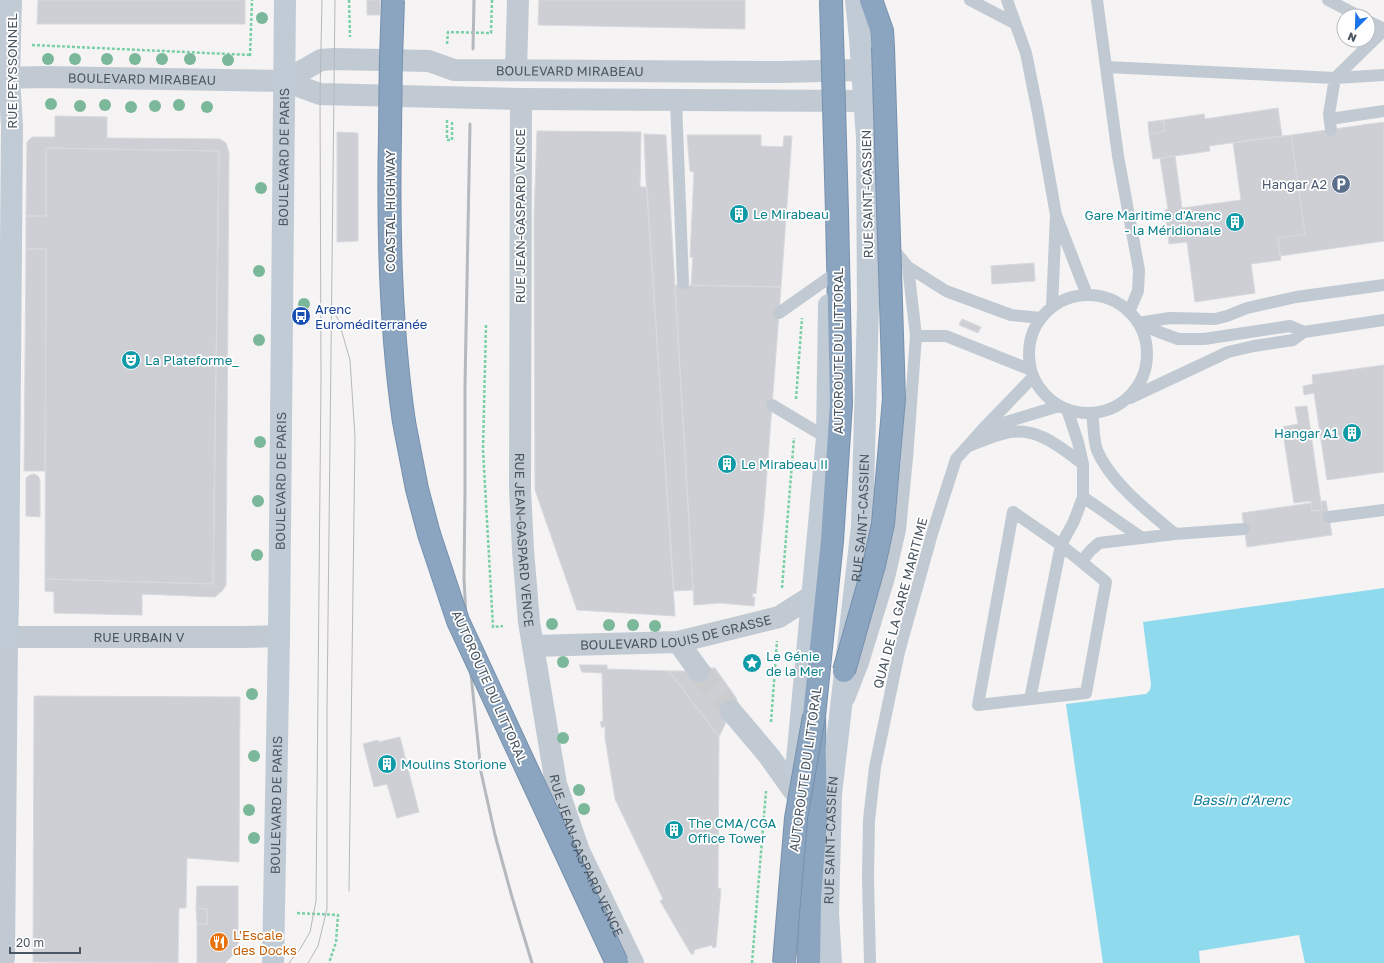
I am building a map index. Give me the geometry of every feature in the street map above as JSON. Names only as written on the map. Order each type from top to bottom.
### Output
[{"type":"highway","name":"COASTAL HIGHWAY","points":[[393,0],[388,212],[391,297],[397,376],[417,489],[429,534],[458,622],[617,963]]},
{"type":"highway","name":"AUTOROUTE DU LITTORAL","points":[[784,963],[796,818],[814,716],[832,541],[841,403],[831,0]]},
{"type":"highway","points":[[844,671],[874,566],[880,537],[885,504],[894,399],[882,31],[871,0]]},
{"type":"highway","points":[[809,963],[810,899],[816,820],[814,716]]},
{"type":"street","name":"RUE PEYSSONNEL","points":[[4,958],[5,336],[12,126],[5,78],[11,44],[11,0]]},
{"type":"street","name":"BOULEVARD DE PARIS","points":[[273,963],[279,636],[285,0]]},
{"type":"street","points":[[516,70],[518,0]]},
{"type":"street","points":[[791,963],[794,792],[827,438],[831,226],[822,0]]},
{"type":"street","name":"RUE SAINT-CASSIEN","points":[[831,963],[828,913],[831,794],[844,671],[862,526],[868,308],[868,220],[865,101],[856,0]]},
{"type":"street","name":"BOULEVARD MIRABEAU","points":[[284,81],[321,60],[429,61],[454,70],[862,70]]},
{"type":"street","name":"BOULEVARD MIRABEAU","points":[[5,78],[43,77],[284,81],[320,94],[676,101],[865,101]]},
{"type":"street","name":"RUE JEAN-GASPARD VENCE","points":[[521,99],[520,489],[523,557],[528,609],[556,784],[579,851],[633,963]]},
{"type":"street","name":"BOULEVARD LOUIS DE GRASSE","points":[[533,646],[678,642],[779,617],[812,596]]},
{"type":"street","name":"RUE URBAIN V","points":[[4,637],[279,636]]},
{"type":"street","points":[[678,642],[699,671]]},
{"type":"street","points":[[731,711],[769,756],[794,792]]},
{"type":"lane","points":[[970,0],[1014,23]]},
{"type":"lane","points":[[1006,0],[1026,53],[1056,215],[1087,296]]},
{"type":"lane","points":[[1097,0],[1118,156],[1139,270],[1138,291],[1129,312]]},
{"type":"lane","points":[[1328,0],[1344,8]]},
{"type":"lane","points":[[1384,30],[1334,78],[1330,103],[1330,124],[1384,111]]},
{"type":"lane","points":[[1106,67],[1334,78],[1384,76]]},
{"type":"lane","points":[[676,101],[683,283]]},
{"type":"lane","points":[[1052,307],[1056,215]]},
{"type":"lane","points":[[868,220],[908,267],[946,291],[1011,315],[1041,318]]},
{"type":"lane","points":[[839,723],[863,663],[889,578],[900,530],[916,336],[908,267]]},
{"type":"lane","points":[[779,313],[830,277]]},
{"type":"lane","points":[[1138,322],[1170,318],[1215,319],[1247,308],[1296,297],[1384,285]]},
{"type":"lane","points":[[1124,402],[1136,389],[1144,373],[1147,356],[1145,338],[1138,322],[1129,312],[1117,303],[1102,297],[1087,296],[1069,299],[1052,307],[1041,318],[1032,334],[1029,352],[1032,373],[1044,394],[1063,408],[1083,413],[1092,413],[1114,408],[1228,352],[1293,340],[1304,332],[1384,320]]},
{"type":"lane","points":[[1138,322],[1178,339],[1204,339],[1290,326],[1304,332]]},
{"type":"lane","points":[[1241,349],[1269,330]]},
{"type":"lane","points":[[916,336],[946,336],[1032,373]]},
{"type":"lane","name":"QUAI DE LA GARE MARITIME","points":[[870,963],[868,877],[869,820],[875,767],[899,652],[932,534],[956,459],[1032,373]]},
{"type":"lane","points":[[772,406],[827,438]]},
{"type":"lane","points":[[983,429],[1063,408]]},
{"type":"lane","points":[[1030,699],[1061,545],[1074,522],[1084,497],[1083,464],[1078,442],[1063,408]]},
{"type":"lane","points":[[1092,413],[1097,448],[1108,470],[1137,501],[1175,534]]},
{"type":"lane","points":[[968,446],[1003,434],[1025,432],[1044,437],[1083,464]]},
{"type":"lane","points":[[1084,497],[1142,538]]},
{"type":"lane","points":[[1329,517],[1384,510]]},
{"type":"lane","points":[[1013,512],[1061,545],[1106,582],[1086,692],[978,705],[1013,512]]},
{"type":"lane","points":[[1082,561],[1090,550],[1099,543],[1175,534],[1244,529]]},
{"type":"path","points":[[11,44],[250,55],[252,0]]},
{"type":"path","points":[[349,0],[351,60]]},
{"type":"path","points":[[448,32],[492,33],[492,0]]},
{"type":"path","points":[[486,326],[482,450],[494,627],[503,626]]},
{"type":"path","points":[[293,913],[338,915],[336,942],[329,963]]},
{"type":"water","name":"Bassin d'Arenc","points":[[1384,588],[1384,963],[1305,963],[1299,935],[1199,951],[1200,963],[1103,963],[1066,704],[1146,694],[1150,690],[1151,685],[1143,622]]},
{"type":"building","points":[[38,0],[245,0],[245,24],[37,24]]},
{"type":"building","points":[[367,0],[380,0],[380,15],[367,15]]},
{"type":"building","points":[[539,0],[745,0],[745,29],[538,25]]},
{"type":"building","points":[[1278,108],[1282,136],[1209,146],[1210,151],[1153,159],[1149,134],[1165,131],[1163,120],[1204,114],[1205,119]]},
{"type":"building","name":"La Plateforme_","points":[[55,116],[107,117],[107,138],[220,139],[226,143],[229,153],[226,585],[215,597],[142,594],[142,615],[54,613],[54,592],[45,591],[45,579],[213,584],[219,151],[46,148],[46,216],[26,216],[27,142],[32,137],[55,137]]},
{"type":"building","points":[[1163,120],[1165,131],[1149,134],[1148,122]]},
{"type":"building","name":"Hangar A2","points":[[1384,122],[1384,241],[1280,256],[1278,238],[1305,234],[1291,135]]},
{"type":"building","points":[[537,131],[641,132],[640,187],[647,187],[675,616],[577,610],[535,490],[534,219]]},
{"type":"building","points":[[337,132],[358,133],[358,241],[337,242]]},
{"type":"building","points":[[644,134],[666,135],[693,590],[674,591]]},
{"type":"building","name":"Le Mirabeau","points":[[687,135],[761,135],[761,146],[783,147],[784,136],[792,136],[781,287],[691,285],[693,257],[690,257],[694,172],[690,171]]},
{"type":"building","name":"Gare Maritime d'Arenc - la Méridionale","points":[[1291,135],[1305,234],[1278,238],[1281,260],[1251,264],[1255,293],[1195,302],[1187,242],[1169,244],[1165,210],[1168,209],[1160,158],[1175,156],[1182,208],[1241,200],[1233,143]]},
{"type":"building","name":"La Plateforme_","points":[[46,148],[219,151],[213,584],[45,579],[46,249],[26,249],[26,216],[46,216]]},
{"type":"building","points":[[26,249],[46,249],[45,471],[24,471]]},
{"type":"building","points":[[1034,263],[1035,281],[992,284],[991,266]]},
{"type":"building","name":"Le Mirabeau II","points":[[675,285],[781,287],[764,512],[756,594],[753,593],[752,597],[755,597],[754,606],[720,603],[694,605]]},
{"type":"building","points":[[962,319],[981,327],[978,333],[959,325]]},
{"type":"building","name":"Hangar A1","points":[[1384,365],[1384,472],[1327,480],[1314,393],[1304,395],[1303,386],[1313,384],[1312,375]]},
{"type":"building","points":[[1307,406],[1322,510],[1312,511],[1311,501],[1294,503],[1282,427],[1298,424],[1295,407]]},
{"type":"building","points":[[34,474],[38,476],[40,480],[40,517],[26,516],[26,478]]},
{"type":"building","points":[[1321,501],[1326,501],[1332,535],[1247,547],[1242,513],[1311,503],[1312,511],[1322,510]]},
{"type":"building","name":"The CMA/CGA Office Tower","points":[[579,665],[607,665],[607,669],[669,671],[719,737],[718,888],[721,889],[716,947],[713,948],[712,945],[694,950],[694,954],[691,954],[660,901],[663,899],[615,799],[605,738],[605,726],[602,728],[600,722],[603,721],[602,673],[582,672]]},
{"type":"building","points":[[705,668],[715,668],[737,699],[719,737],[669,671],[705,671]]},
{"type":"building","points":[[34,696],[240,697],[239,862],[187,858],[186,908],[179,908],[178,963],[33,962]]},
{"type":"building","name":"Moulins Storione","points":[[400,737],[419,812],[397,818],[387,784],[374,787],[363,744]]},
{"type":"building","points":[[197,886],[238,886],[238,950],[225,963],[197,963],[197,924],[207,924],[207,909],[196,908]]},
{"type":"building","points":[[196,908],[207,909],[207,924],[197,924]]},
{"type":"tunnel","points":[[699,671],[731,711]]},
{"type":"tram line","points":[[289,963],[300,949],[310,932],[316,901],[321,379],[320,94],[322,0]]},
{"type":"tram line","points":[[308,963],[318,946],[327,909],[327,709],[335,0]]},
{"type":"tram line","points":[[334,310],[350,360],[355,437],[349,891]]},
{"type":"railway","points":[[473,49],[474,0]]},
{"type":"railway","points":[[470,124],[465,385],[464,579],[467,635],[481,772],[495,835],[532,963]]},
{"type":"place","name":"Hangar A2","points":[[1341,184]]},
{"type":"place","name":"Le Mirabeau","points":[[739,214]]},
{"type":"place","name":"Gare Maritime d'Arenc - la Méridionale","points":[[1235,222]]},
{"type":"place","name":"Arenc Euroméditerranée","points":[[301,316]]},
{"type":"place","name":"La Plateforme_","points":[[131,360]]},
{"type":"place","name":"Hangar A1","points":[[1352,433]]},
{"type":"place","name":"Le Mirabeau II","points":[[727,464]]},
{"type":"place","name":"Le Génie de la Mer","points":[[752,663]]},
{"type":"place","name":"Moulins Storione","points":[[387,764]]},
{"type":"place","name":"The CMA/CGA Office Tower","points":[[674,830]]},
{"type":"place","name":"L'Escale des Docks","points":[[219,942]]}]
